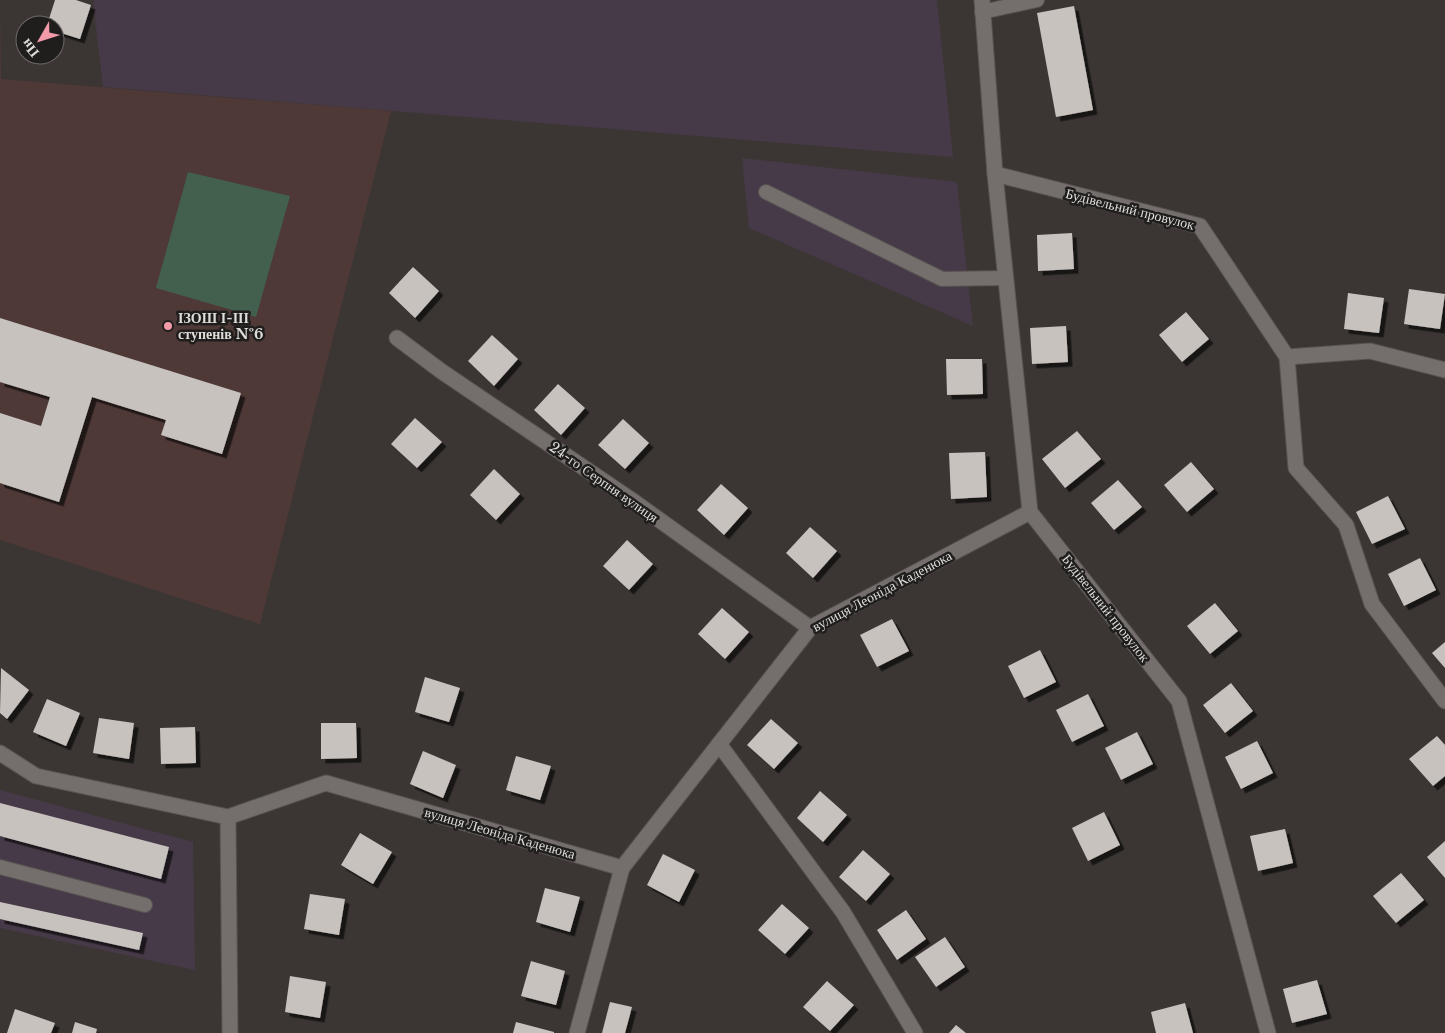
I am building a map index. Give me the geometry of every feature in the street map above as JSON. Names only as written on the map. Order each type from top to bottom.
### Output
[{"type":"street","points":[[982,6],[995,174],[1030,512]]},
{"type":"street","name":"Будівельний провулок","points":[[995,174],[1200,226],[1287,357]]},
{"type":"street","name":"24-го Серпня вулиця","points":[[397,338],[441,371],[633,501],[810,628]]},
{"type":"street","points":[[1445,370],[1370,351],[1287,357],[1296,468],[1346,525],[1372,604],[1445,701]]},
{"type":"street","name":"Будівельний провулок","points":[[1030,512],[1179,701],[1268,1033]]},
{"type":"street","name":"вулиця Леоніда Каденюка","points":[[228,817],[326,783],[622,868],[810,628],[1030,512]]},
{"type":"street","points":[[719,744],[843,912],[915,1033]]},
{"type":"street","points":[[0,753],[36,776],[228,817],[230,1033]]},
{"type":"street","points":[[576,1033],[622,868]]},
{"type":"lane","points":[[982,6],[1037,0]]},
{"type":"lane","points":[[766,192],[942,280],[1006,278]]},
{"type":"lane","points":[[0,868],[145,905]]},
{"type":"shaded area","name":"ІЗОШ І-ІІІ ступенів №6","points":[[0,0],[1,79],[391,111],[260,624],[0,540]]},
{"type":"shaded area","points":[[93,0],[937,0],[953,157],[103,87]]},
{"type":"shaded area","points":[[742,158],[957,182],[973,326],[749,228]]},
{"type":"shaded area","points":[[0,790],[193,842],[195,970],[0,928]]},
{"type":"green space","points":[[188,172],[290,196],[256,317],[156,288]]},
{"type":"building","points":[[55,0],[76,0],[91,5],[80,39],[65,34],[65,15],[50,15]]},
{"type":"building","points":[[1074,6],[1093,110],[1056,117],[1037,13]]},
{"type":"building","points":[[1072,233],[1074,269],[1038,271],[1037,235]]},
{"type":"building","points":[[413,267],[439,291],[415,318],[389,293]]},
{"type":"building","points":[[1409,289],[1445,294],[1440,329],[1404,324]]},
{"type":"building","points":[[1348,293],[1384,298],[1379,333],[1344,329]]},
{"type":"building","points":[[1186,312],[1209,339],[1182,362],[1159,335]]},
{"type":"building","points":[[0,318],[241,393],[222,454],[161,435],[166,420],[92,397],[59,502],[0,483],[0,413],[41,426],[50,397],[0,382]]},
{"type":"building","points":[[1066,326],[1068,362],[1032,364],[1030,328]]},
{"type":"building","points":[[492,335],[518,359],[494,386],[468,361]]},
{"type":"building","points":[[946,359],[982,359],[983,394],[947,395]]},
{"type":"building","points":[[558,384],[585,408],[561,435],[534,410]]},
{"type":"building","points":[[415,418],[442,442],[417,468],[391,444]]},
{"type":"building","points":[[623,419],[649,443],[625,469],[598,445]]},
{"type":"building","points":[[1077,431],[1101,459],[1065,488],[1042,459]]},
{"type":"building","points":[[985,452],[987,497],[951,499],[949,453]]},
{"type":"building","points":[[1191,462],[1214,489],[1187,512],[1164,485]]},
{"type":"building","points":[[494,469],[520,494],[496,520],[470,495]]},
{"type":"building","points":[[1118,480],[1142,507],[1114,530],[1091,503]]},
{"type":"building","points":[[721,484],[748,508],[724,535],[697,510]]},
{"type":"building","points":[[1388,496],[1405,529],[1372,544],[1356,512]]},
{"type":"building","points":[[810,527],[837,551],[813,578],[786,553]]},
{"type":"building","points":[[627,540],[653,564],[629,590],[603,566]]},
{"type":"building","points":[[1420,558],[1436,590],[1404,606],[1388,574]]},
{"type":"building","points":[[1215,603],[1238,631],[1210,654],[1187,626]]},
{"type":"building","points":[[722,608],[749,632],[725,659],[698,634]]},
{"type":"building","points":[[892,619],[909,651],[877,667],[860,635]]},
{"type":"building","points":[[1445,642],[1445,668],[1432,653]]},
{"type":"building","points":[[1040,650],[1056,682],[1024,698],[1008,666]]},
{"type":"building","points":[[1,668],[29,690],[7,719],[0,713]]},
{"type":"building","points":[[425,677],[460,688],[449,722],[415,712]]},
{"type":"building","points":[[1231,683],[1253,711],[1225,733],[1203,705]]},
{"type":"building","points":[[1088,694],[1104,726],[1072,742],[1056,710]]},
{"type":"building","points":[[47,699],[80,713],[66,746],[33,732]]},
{"type":"building","points":[[99,718],[134,723],[129,759],[93,753]]},
{"type":"building","points":[[771,719],[798,743],[774,769],[747,745]]},
{"type":"building","points":[[321,723],[356,723],[357,758],[321,759]]},
{"type":"building","points":[[195,727],[196,763],[161,764],[160,728]]},
{"type":"building","points":[[1137,732],[1153,764],[1121,780],[1105,748]]},
{"type":"building","points":[[1437,736],[1445,745],[1445,776],[1433,786],[1409,759]]},
{"type":"building","points":[[1257,741],[1273,773],[1241,789],[1225,757]]},
{"type":"building","points":[[423,751],[456,765],[443,798],[410,784]]},
{"type":"building","points":[[516,756],[551,766],[540,800],[506,790]]},
{"type":"building","points":[[820,791],[847,815],[823,842],[797,818]]},
{"type":"building","points":[[0,803],[169,847],[161,879],[0,836]]},
{"type":"building","points":[[1104,812],[1120,845],[1088,861],[1072,828]]},
{"type":"building","points":[[1285,829],[1293,863],[1258,871],[1250,836]]},
{"type":"building","points":[[360,833],[392,852],[373,884],[341,865]]},
{"type":"building","points":[[1445,841],[1445,878],[1427,857]]},
{"type":"building","points":[[863,850],[890,874],[866,901],[839,877]]},
{"type":"building","points":[[663,854],[695,870],[679,902],[647,885]]},
{"type":"building","points":[[1401,873],[1424,900],[1396,923],[1373,896]]},
{"type":"building","points":[[545,888],[580,897],[570,932],[536,922]]},
{"type":"building","points":[[310,894],[345,899],[339,935],[304,929]]},
{"type":"building","points":[[0,902],[143,933],[139,950],[0,919]]},
{"type":"building","points":[[782,904],[809,928],[785,954],[758,930]]},
{"type":"building","points":[[906,910],[926,939],[897,960],[877,930]]},
{"type":"building","points":[[945,937],[965,967],[936,987],[915,957]]},
{"type":"building","points":[[531,961],[565,971],[556,1005],[521,996]]},
{"type":"building","points":[[290,976],[326,982],[320,1018],[285,1012]]},
{"type":"building","points":[[1317,980],[1327,1014],[1292,1023],[1283,989]]},
{"type":"building","points":[[827,981],[854,1005],[830,1031],[803,1007]]},
{"type":"building","points":[[610,1002],[632,1007],[625,1033],[602,1033]]},
{"type":"building","points":[[1185,1003],[1193,1033],[1156,1033],[1151,1012]]},
{"type":"building","points":[[15,1009],[55,1023],[51,1033],[7,1033]]},
{"type":"building","points":[[75,1022],[97,1029],[96,1033],[72,1033]]},
{"type":"building","points":[[516,1022],[554,1032],[554,1033],[513,1033]]},
{"type":"building","points":[[956,1025],[966,1033],[949,1033]]},
{"type":"place","name":"ІЗОШ І-ІІІ ступенів №6","points":[[168,326]]}]
